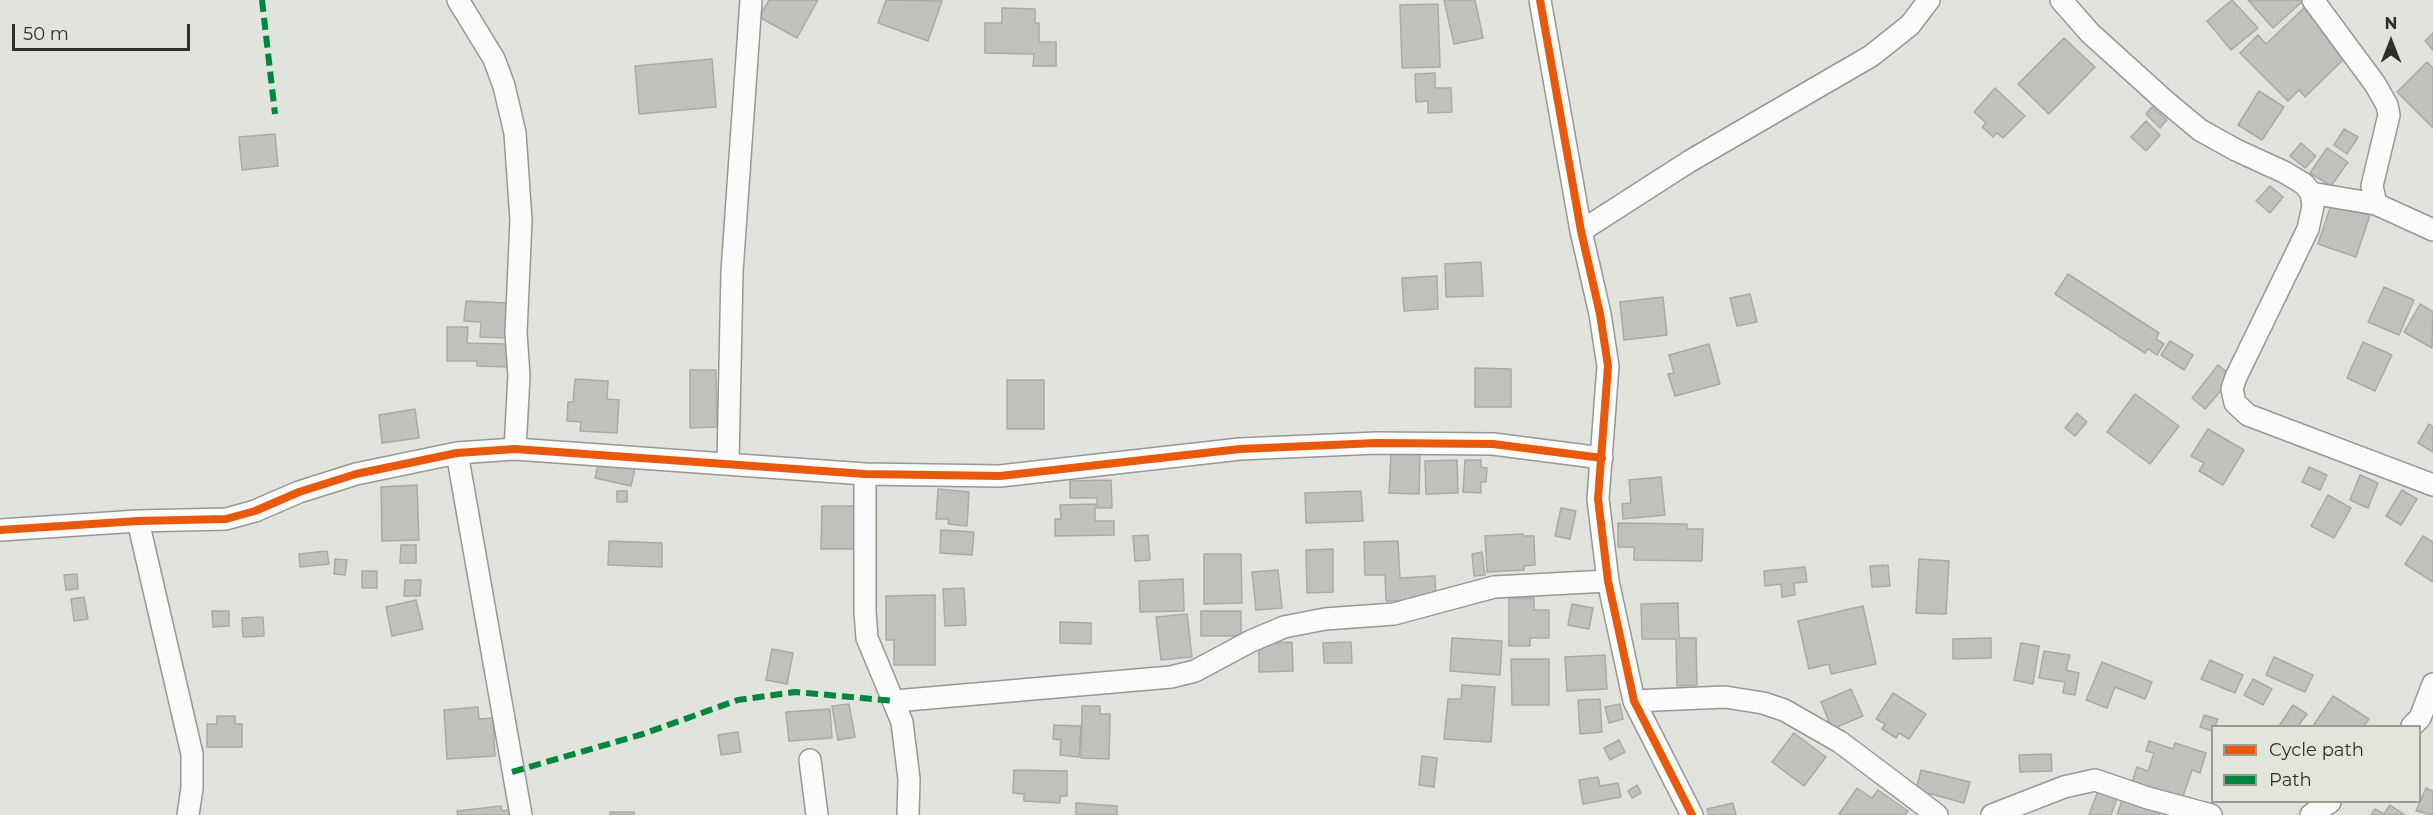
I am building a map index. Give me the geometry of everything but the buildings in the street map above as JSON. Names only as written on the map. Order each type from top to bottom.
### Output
[{"type":"street","points":[[458,0],[494,59],[504,86],[515,133],[521,220],[516,333],[519,376],[515,449]]},
{"type":"street","points":[[728,463],[732,272],[751,0]]},
{"type":"street","points":[[1540,0],[1581,231],[1600,314],[1608,366],[1598,499],[1608,581],[1634,701],[1692,815]]},
{"type":"street","points":[[1581,231],[1690,161],[1871,56],[1910,25],[1929,0]]},
{"type":"street","points":[[2061,0],[2090,33],[2200,130],[2284,172],[2304,184],[2311,193],[2313,206],[2308,229],[2236,377],[2232,389],[2235,403],[2248,415],[2433,485]]},
{"type":"street","points":[[2313,0],[2375,84],[2387,105],[2389,115],[2372,186],[2376,204]]},
{"type":"street","points":[[2311,193],[2376,204],[2433,230]]},
{"type":"street","points":[[0,530],[138,520],[226,519],[255,511],[299,492],[357,474],[457,453],[515,449],[866,474],[1000,476],[1240,449],[1377,442],[1492,444],[1602,458]]},
{"type":"street","points":[[457,453],[521,815]]},
{"type":"street","points":[[866,474],[865,612],[867,638],[902,722],[909,779],[908,815]]},
{"type":"street","points":[[138,520],[192,754],[192,788],[188,815]]},
{"type":"street","points":[[895,701],[1171,677],[1195,671],[1251,641],[1284,627],[1325,619],[1394,614],[1494,587],[1608,581]]},
{"type":"street","points":[[2413,725],[2420,717],[2433,684]]},
{"type":"street","points":[[1634,701],[1725,697],[1763,703],[1784,710],[1840,742],[1937,815]]},
{"type":"street","points":[[810,760],[817,815]]},
{"type":"street","points":[[1992,815],[2064,787],[2095,780],[2148,798],[2211,815]]},
{"type":"street","points":[[2311,815],[2327,803]]},
{"type":"marked path","points":[[262,0],[275,114]]},
{"type":"marked path","points":[[512,772],[643,734],[738,700],[795,692],[895,701]]},
{"type":"cycle path","points":[[1540,0],[1581,231],[1600,314],[1608,366],[1598,499],[1608,581],[1634,701],[1692,815]]},
{"type":"cycle path","points":[[0,530],[138,521],[226,519],[255,511],[299,492],[356,474],[457,453],[515,449],[865,474],[1000,476],[1240,449],[1377,443],[1493,444],[1602,458]]}]
